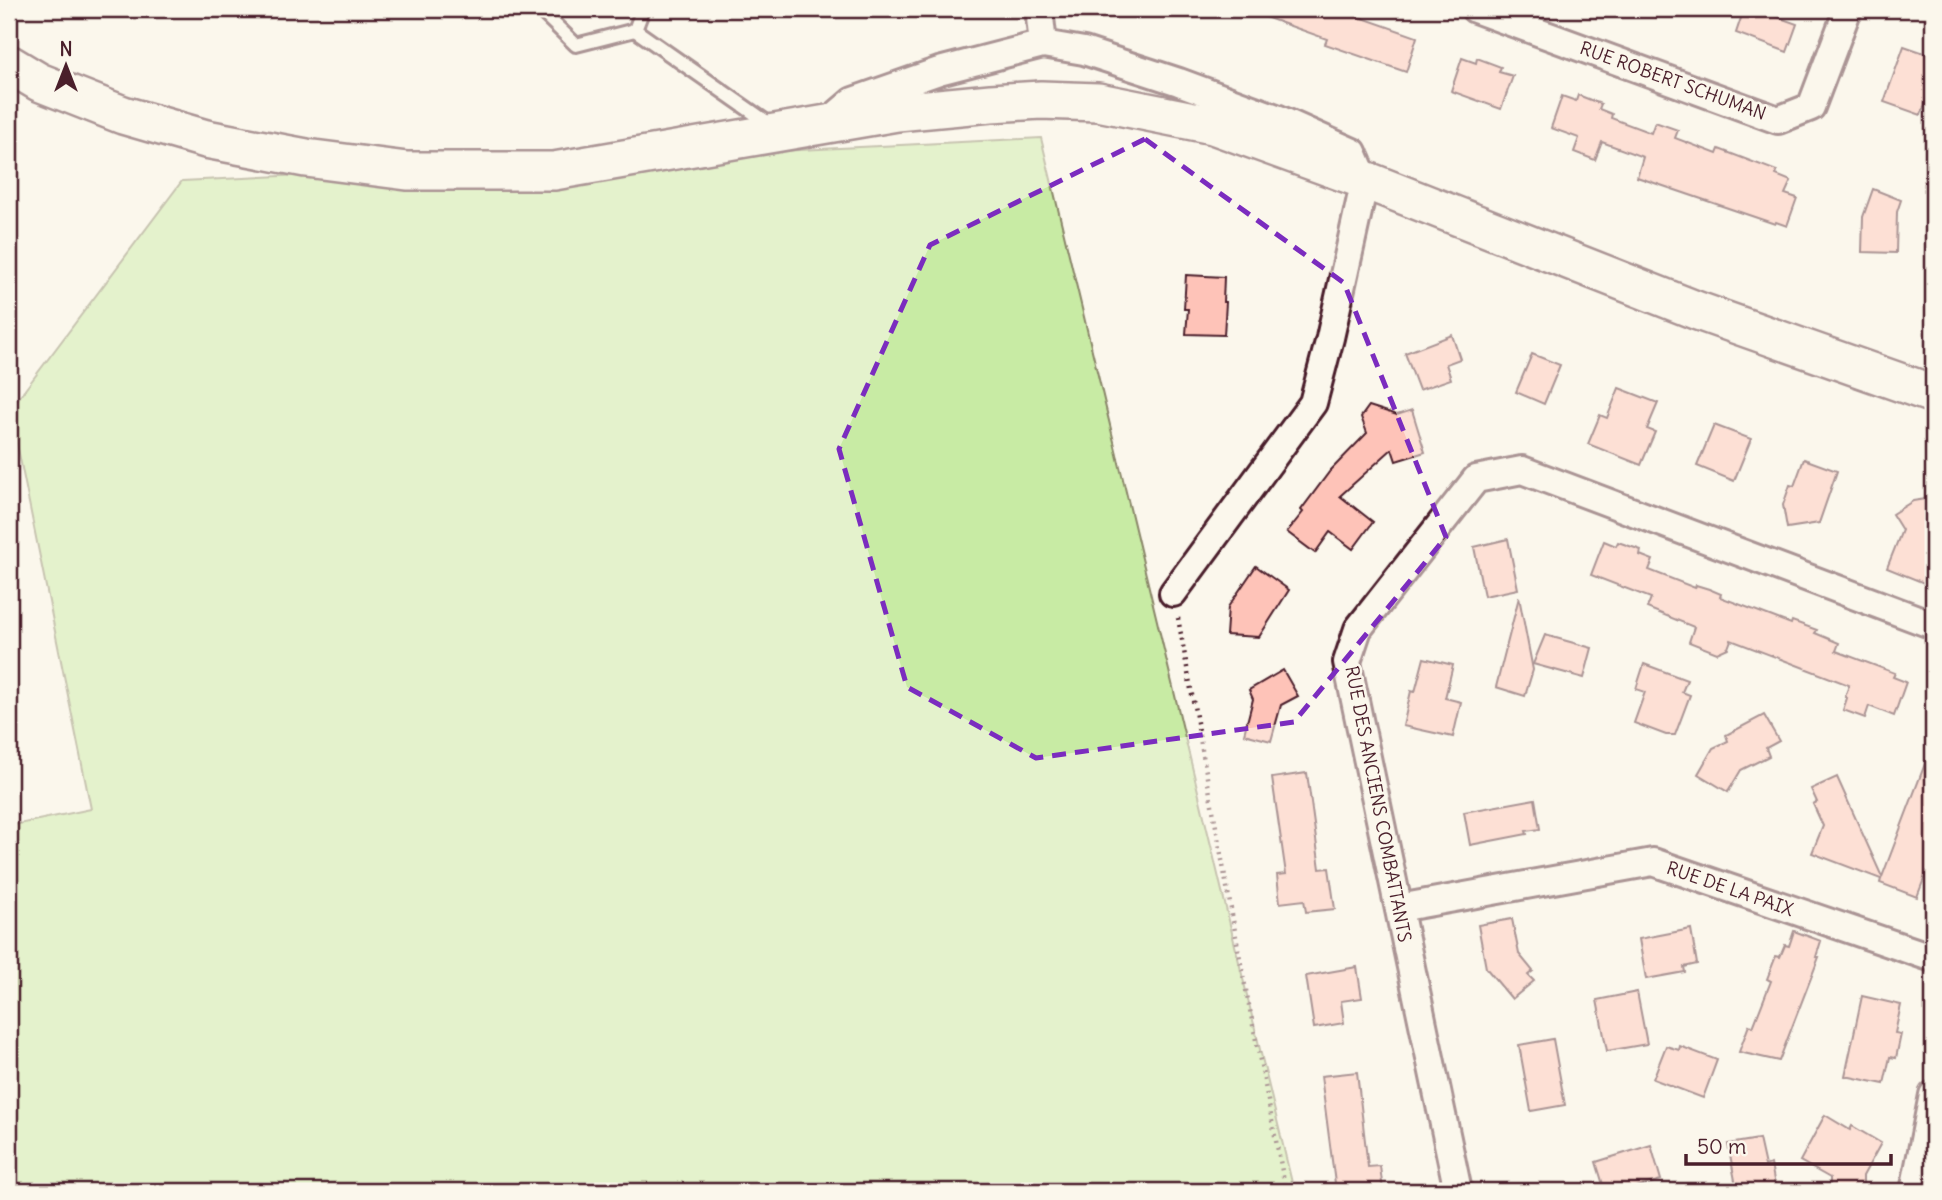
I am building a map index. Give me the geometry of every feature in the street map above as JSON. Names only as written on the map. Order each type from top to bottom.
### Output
[{"type":"main road","points":[[9,64],[39,82],[123,115],[206,139],[306,158],[407,171],[554,171],[897,112],[1041,100],[1098,102],[1213,125],[1366,180],[1698,311],[1933,394]]},
{"type":"street","points":[[1040,9],[1042,44]]},
{"type":"street","name":"RUE ROBERT SCHUMAN","points":[[1475,9],[1778,120],[1811,107],[1848,9]]},
{"type":"street","points":[[825,124],[853,101],[939,71],[1042,44],[1084,51],[1179,82],[1279,119],[1353,152],[1366,180],[1313,403],[1173,593]]},
{"type":"street","name":"RUE DES ANCIENS COMBATTANTS","points":[[1458,1191],[1348,662],[1358,629],[1476,479],[1522,470],[1933,625]]},
{"type":"street","name":"RUE DE LA PAIX","points":[[1399,908],[1653,862],[1933,958]]},
{"type":"street","points":[[1914,1191],[1933,1096]]},
{"type":"lane","points":[[539,9],[576,45],[635,30],[780,132]]},
{"type":"lane","points":[[635,30],[643,9]]},
{"type":"path","points":[[1173,593],[1243,975],[1286,1191]]},
{"type":"highlighted area","points":[[1145,139],[1344,283],[1446,537],[1294,722],[1036,758],[907,687],[839,449],[930,245]]},
{"type":"green space","points":[[1041,138],[1294,1191],[9,1191],[9,826],[91,809],[12,419],[12,407],[182,181]]},
{"type":"building","points":[[1252,9],[1337,9],[1417,37],[1406,72],[1325,44],[1327,39],[1251,12]]},
{"type":"building","points":[[1744,9],[1755,9],[1797,24],[1787,52],[1736,33]]},
{"type":"building","points":[[1904,46],[1933,56],[1933,83],[1921,115],[1884,102]]},
{"type":"building","points":[[1462,58],[1476,63],[1477,58],[1501,67],[1499,72],[1513,76],[1501,109],[1451,91]]},
{"type":"building","points":[[1578,95],[1601,104],[1599,109],[1612,114],[1611,118],[1651,133],[1655,122],[1678,130],[1675,138],[1717,154],[1719,149],[1777,171],[1776,175],[1791,181],[1785,194],[1797,198],[1787,226],[1637,177],[1643,157],[1602,142],[1595,160],[1574,152],[1579,138],[1551,128],[1562,96],[1576,101]]},
{"type":"building","points":[[1873,189],[1901,200],[1897,212],[1896,253],[1862,252],[1863,217]]},
{"type":"building","points":[[1186,275],[1224,277],[1224,335],[1186,334]]},
{"type":"building","points":[[1452,335],[1460,359],[1446,364],[1451,379],[1419,390],[1405,353]]},
{"type":"building","points":[[1532,354],[1560,365],[1544,404],[1516,392]]},
{"type":"building","points":[[1619,388],[1658,403],[1647,429],[1655,432],[1641,465],[1588,444],[1600,415],[1607,418]]},
{"type":"building","points":[[1369,406],[1397,415],[1412,410],[1425,452],[1396,461],[1392,449],[1340,496],[1373,522],[1353,549],[1330,532],[1315,553],[1287,532],[1330,471],[1367,433],[1361,417]]},
{"type":"building","points":[[1714,425],[1751,439],[1734,481],[1697,466]]},
{"type":"building","points":[[1804,459],[1837,471],[1819,523],[1787,528],[1783,505],[1790,485],[1794,486]]},
{"type":"building","points":[[1925,499],[1933,518],[1933,559],[1924,583],[1887,568],[1902,530],[1892,514],[1913,501]]},
{"type":"building","points":[[1508,539],[1518,589],[1484,596],[1474,547]]},
{"type":"building","points":[[1604,541],[1616,546],[1618,542],[1641,550],[1640,555],[1653,560],[1649,570],[1695,588],[1696,585],[1709,589],[1721,594],[1720,597],[1791,624],[1792,621],[1817,630],[1815,633],[1839,643],[1836,651],[1895,673],[1893,677],[1906,682],[1894,716],[1869,706],[1865,718],[1843,710],[1849,685],[1731,640],[1728,648],[1717,653],[1689,642],[1694,627],[1647,608],[1651,598],[1591,575]]},
{"type":"building","points":[[1256,566],[1289,590],[1259,637],[1226,635],[1228,607]]},
{"type":"building","points":[[1519,597],[1533,670],[1525,696],[1496,687]]},
{"type":"building","points":[[1545,635],[1592,648],[1584,678],[1533,664]]},
{"type":"building","points":[[1424,658],[1453,665],[1445,698],[1461,702],[1453,737],[1403,726],[1411,691],[1415,692]]},
{"type":"building","points":[[1644,664],[1687,680],[1682,692],[1690,695],[1675,735],[1666,735],[1634,723],[1645,692],[1636,689]]},
{"type":"building","points":[[1283,670],[1298,696],[1281,705],[1271,741],[1244,734],[1253,699],[1249,690]]},
{"type":"building","points":[[1764,715],[1779,741],[1766,748],[1769,756],[1741,770],[1728,792],[1698,774],[1713,748],[1728,741],[1726,735]]},
{"type":"building","points":[[1931,748],[1933,873],[1927,871],[1917,897],[1880,883],[1881,879],[1812,853],[1823,826],[1813,804],[1817,802],[1811,789],[1837,777],[1882,877]]},
{"type":"building","points":[[1307,773],[1320,869],[1329,868],[1335,909],[1306,912],[1304,900],[1280,903],[1277,875],[1286,874],[1272,778]]},
{"type":"building","points":[[1535,799],[1540,829],[1470,845],[1464,812]]},
{"type":"building","points":[[1512,919],[1519,954],[1533,971],[1528,975],[1534,981],[1512,999],[1486,968],[1478,925]]},
{"type":"building","points":[[1691,929],[1697,964],[1684,967],[1685,972],[1646,979],[1639,939]]},
{"type":"building","points":[[1794,931],[1821,941],[1816,957],[1819,957],[1779,1061],[1739,1052],[1749,1025],[1753,1027],[1771,981],[1767,979],[1776,956],[1780,957],[1785,945],[1789,946]]},
{"type":"building","points":[[1357,967],[1362,998],[1341,1001],[1344,1023],[1314,1028],[1306,976]]},
{"type":"building","points":[[1637,992],[1647,1044],[1607,1051],[1597,1000]]},
{"type":"building","points":[[1862,996],[1901,1005],[1895,1033],[1901,1034],[1896,1058],[1890,1057],[1884,1084],[1845,1076]]},
{"type":"building","points":[[1553,1039],[1565,1105],[1531,1111],[1519,1045]]},
{"type":"building","points":[[1666,1046],[1679,1050],[1680,1046],[1717,1060],[1703,1098],[1653,1079]]},
{"type":"building","points":[[1357,1072],[1368,1167],[1380,1166],[1383,1191],[1336,1191],[1321,1076]]},
{"type":"building","points":[[1825,1115],[1850,1130],[1852,1126],[1881,1143],[1863,1176],[1863,1191],[1830,1191],[1830,1178],[1800,1161]]},
{"type":"building","points":[[1759,1139],[1765,1166],[1771,1164],[1776,1191],[1737,1191],[1728,1144]]},
{"type":"building","points":[[1651,1145],[1661,1180],[1623,1191],[1605,1191],[1596,1162]]}]
